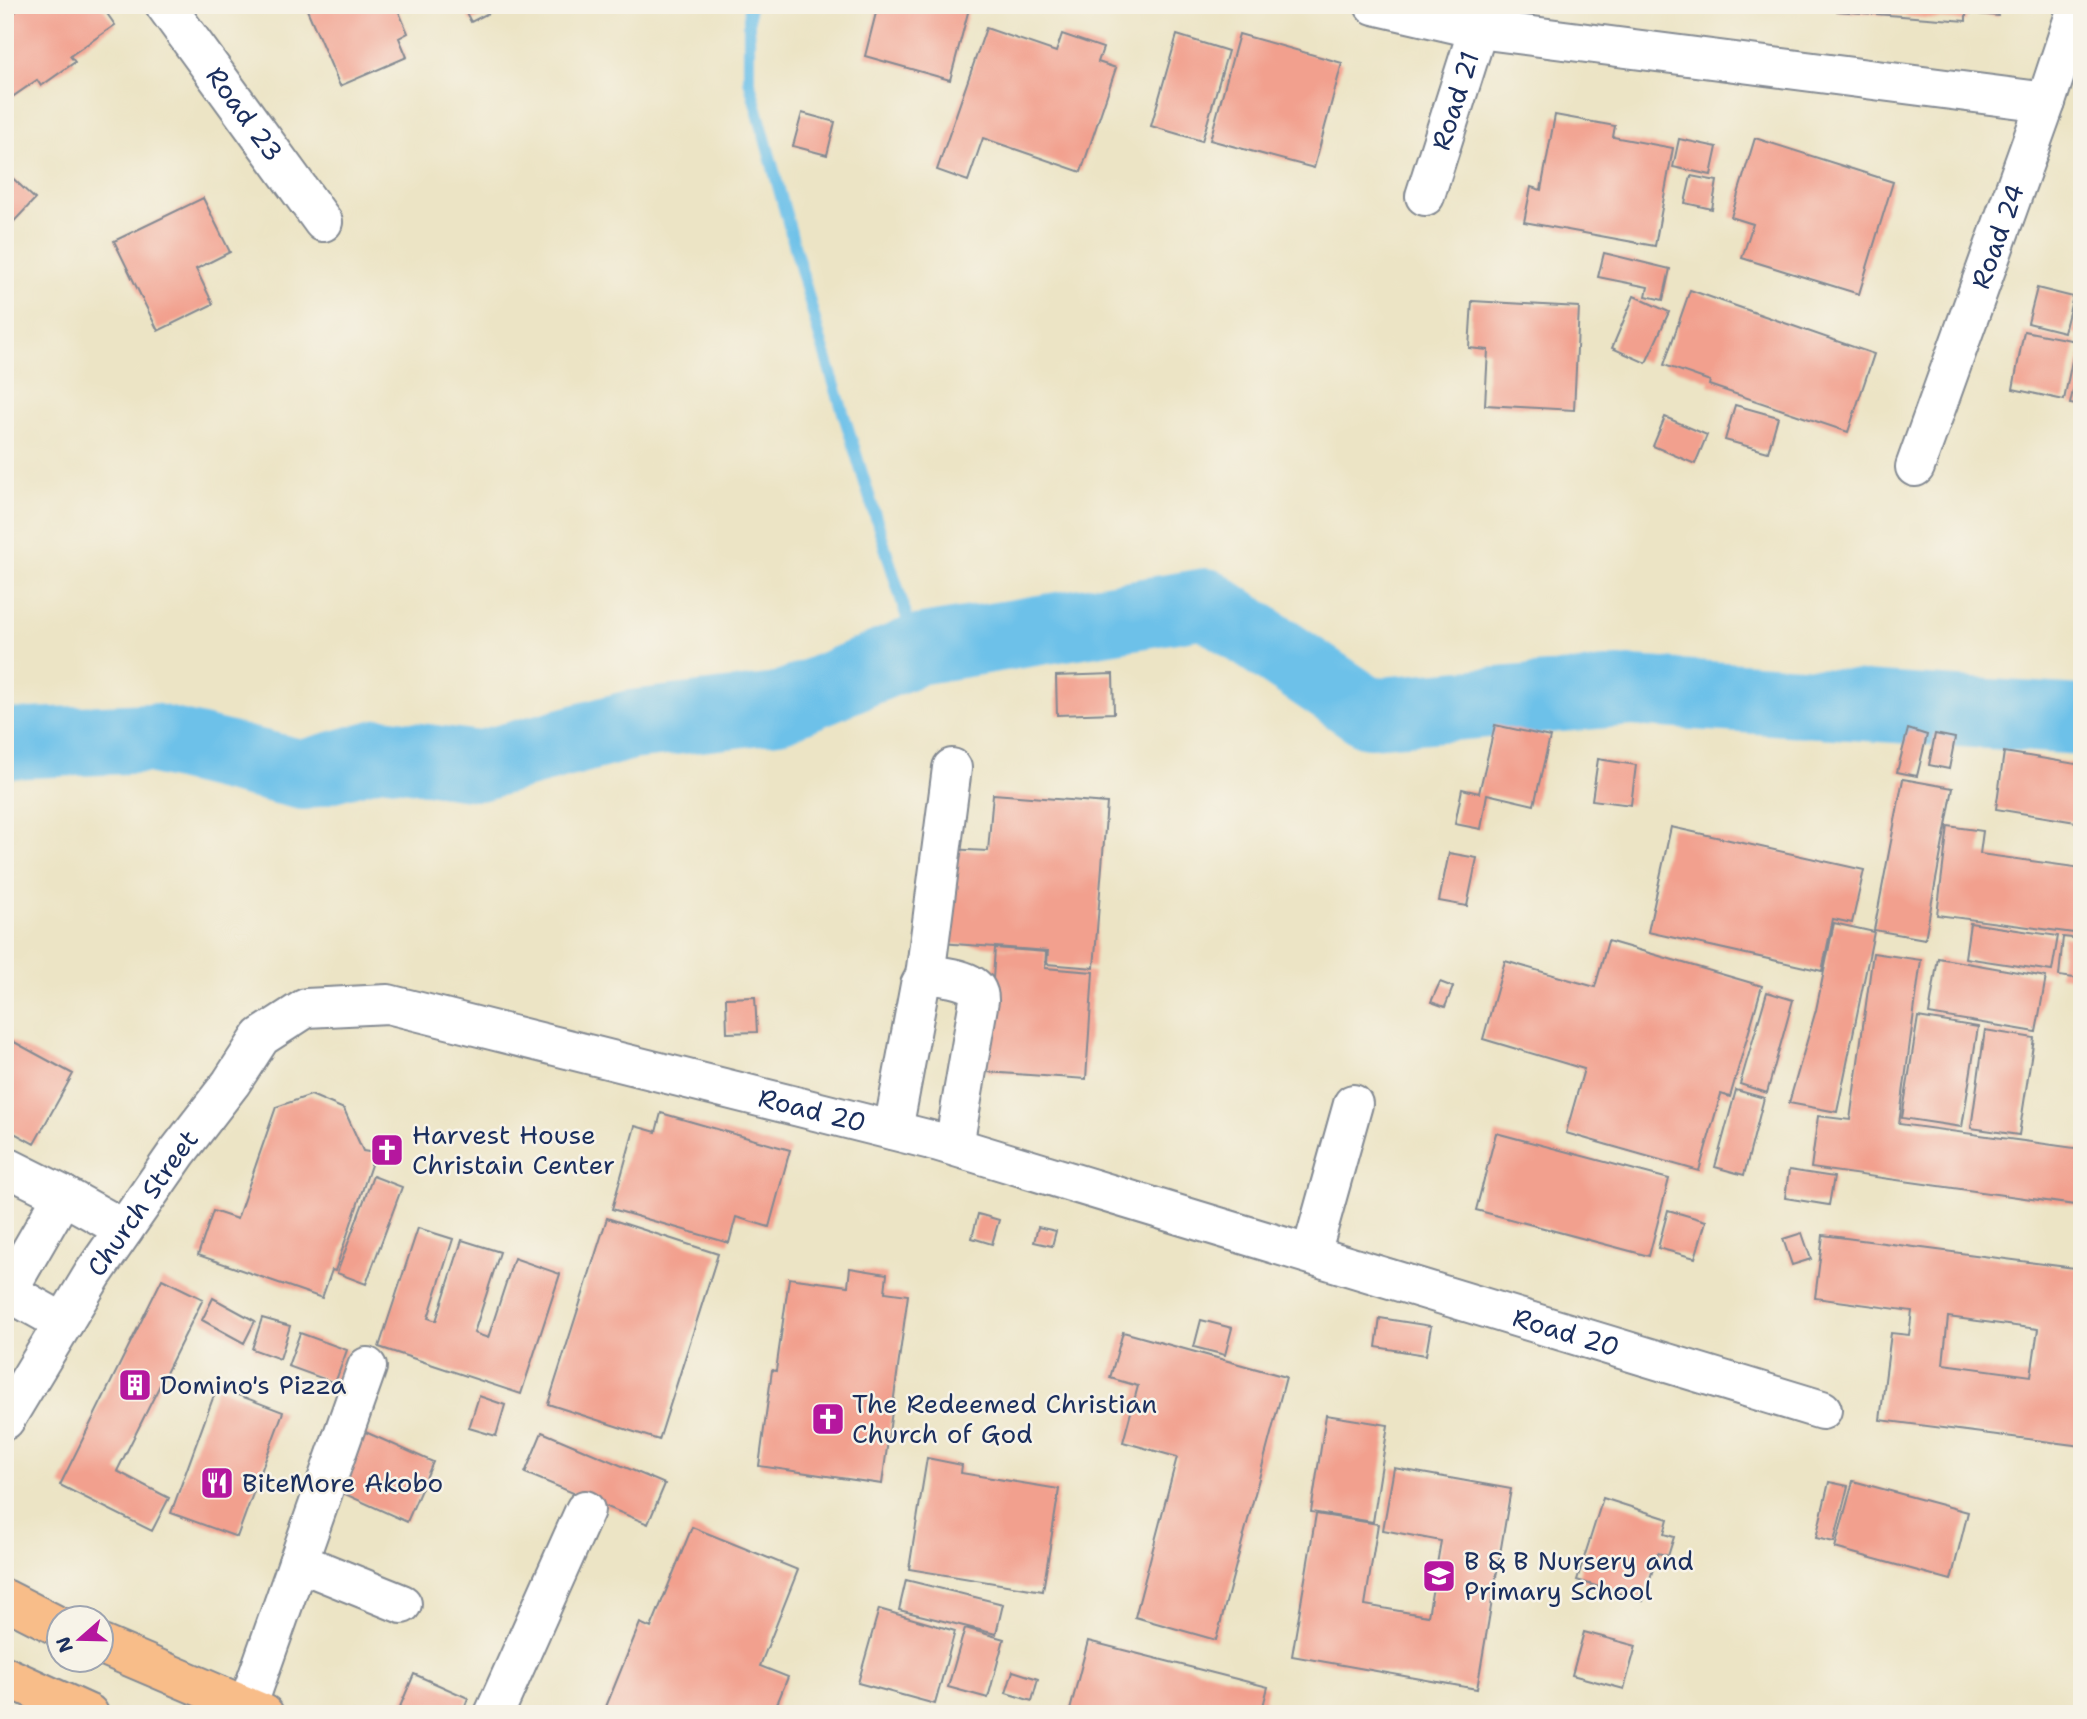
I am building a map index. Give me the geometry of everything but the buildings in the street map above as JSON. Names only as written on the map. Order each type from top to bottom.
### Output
[{"type":"main road","points":[[5,1600],[46,1620]]},
{"type":"main road","points":[[116,1651],[255,1710]]},
{"type":"main road","points":[[5,1676],[67,1709]]},
{"type":"street","name":"Road 23","points":[[165,5],[323,222]]},
{"type":"street","points":[[1374,5],[1483,17],[2046,102]]},
{"type":"street","name":"Road 24","points":[[1915,467],[2078,5]]},
{"type":"street","name":"Road 21","points":[[1424,196],[1483,17]]},
{"type":"street","points":[[893,1130],[920,985],[925,976],[952,768]]},
{"type":"street","points":[[925,976],[936,975],[971,984],[977,990],[979,1000],[954,1146]]},
{"type":"street","name":"Road 20","points":[[306,1008],[388,1004],[954,1146],[1822,1410]]},
{"type":"street","name":"Church Street","points":[[5,1420],[93,1275],[261,1037],[306,1008]]},
{"type":"street","points":[[1311,1254],[1353,1104]]},
{"type":"street","points":[[5,1166],[124,1230]]},
{"type":"street","points":[[63,1195],[14,1280],[15,1290],[21,1299],[64,1323]]},
{"type":"street","points":[[255,1710],[298,1562],[368,1367]]},
{"type":"street","points":[[494,1714],[585,1510]]},
{"type":"street","points":[[298,1562],[402,1604]]},
{"type":"waterway","points":[[749,5],[749,80],[819,335],[917,650]]},
{"type":"waterway","points":[[5,744],[151,738],[303,775],[382,753],[478,766],[631,725],[778,708],[917,650],[1206,603],[1369,713],[1631,691],[2082,720]]},
{"type":"place","name":"Harvest House Christain Center","points":[[387,1150]]},
{"type":"place","name":"Domino's Pizza","points":[[135,1385]]},
{"type":"place","name":"The Redeemed Christian Church of God","points":[[828,1419]]},
{"type":"place","name":"BiteMore Akobo","points":[[217,1483]]},
{"type":"place","name":"B & B Nursery and Primary School","points":[[1439,1576]]}]
